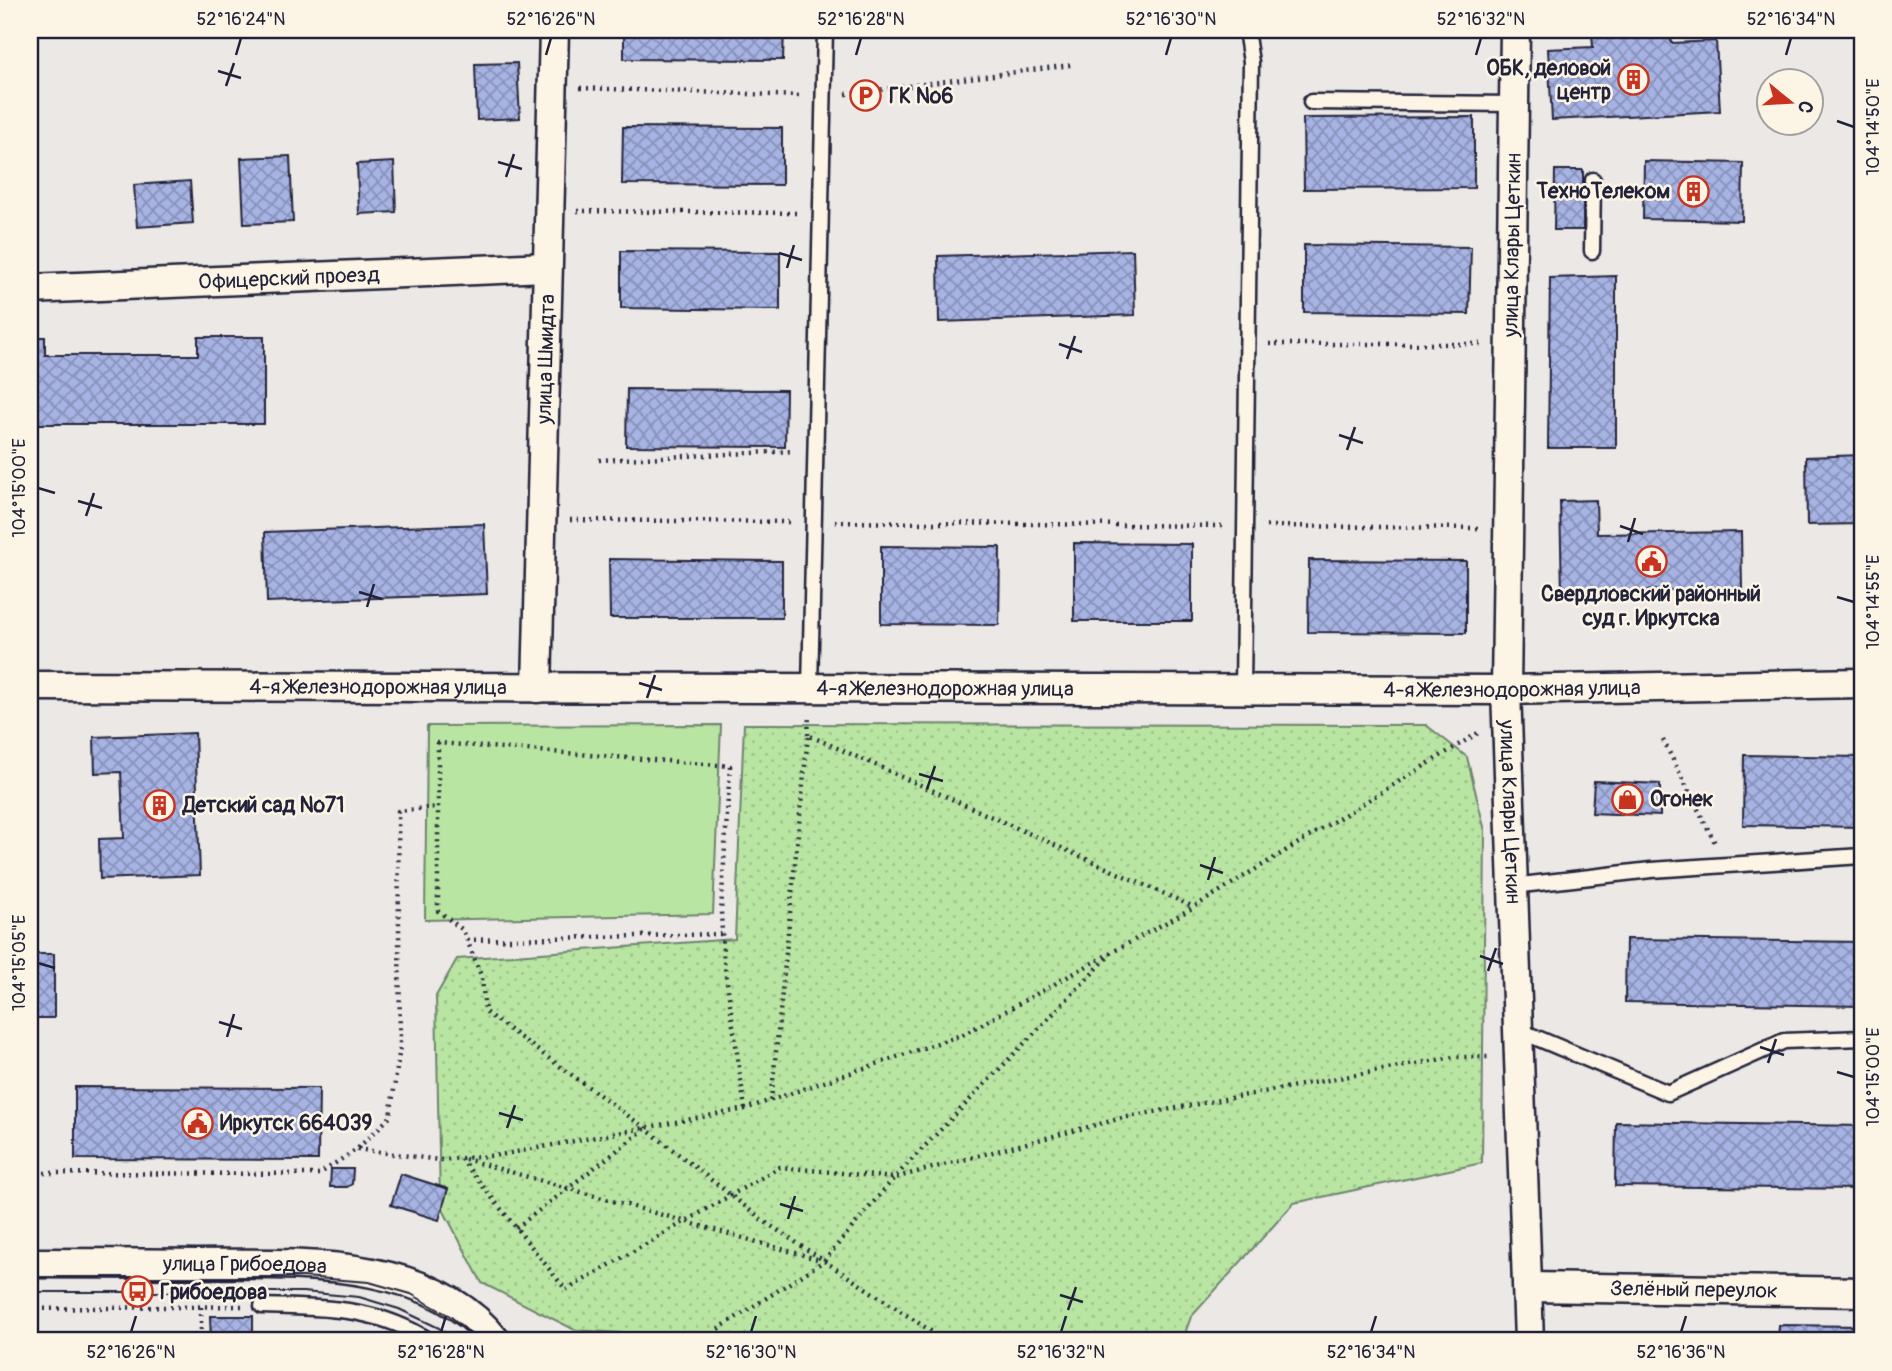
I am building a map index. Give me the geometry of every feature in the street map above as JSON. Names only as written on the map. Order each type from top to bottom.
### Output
[{"type":"street","name":"улица Шмидта","points":[[537,688],[554,30]]},
{"type":"street","name":"улица Клары Цеткин","points":[[1514,30],[1506,690],[1529,1341]]},
{"type":"street","name":"Офицерский проезд","points":[[30,289],[547,267]]},
{"type":"street","name":"4-я Железнодорожная улица","points":[[30,686],[1506,690],[1862,684]]},
{"type":"street","name":"улица Грибоедова","points":[[30,1263],[285,1264],[352,1268],[400,1280],[453,1304],[488,1331],[496,1341]]},
{"type":"street","name":"Зелёный переулок","points":[[1528,1287],[1862,1292]]},
{"type":"lane","points":[[810,688],[825,30]]},
{"type":"lane","points":[[1243,690],[1251,62],[1246,30]]},
{"type":"lane","points":[[1311,102],[1514,104]]},
{"type":"lane","points":[[1592,251],[1593,180]]},
{"type":"lane","points":[[1513,886],[1726,865],[1862,856]]},
{"type":"lane","points":[[1518,1030],[1668,1093],[1784,1041],[1862,1038]]},
{"type":"lane","points":[[262,1306],[344,1308],[403,1325],[430,1341]]},
{"type":"path","points":[[576,88],[824,96],[1071,65]]},
{"type":"path","points":[[573,211],[821,214]]},
{"type":"path","points":[[1247,344],[1482,344]]},
{"type":"path","points":[[599,460],[816,450]]},
{"type":"path","points":[[569,520],[1479,528]]},
{"type":"path","points":[[358,1149],[439,1160],[500,1155],[745,1110],[964,1034],[1194,907],[1479,732]]},
{"type":"path","points":[[771,1101],[808,735],[1194,907]]},
{"type":"path","points":[[1663,740],[1726,865]]},
{"type":"path","points":[[745,1110],[722,934],[730,766],[438,743],[438,911],[463,930],[482,978],[485,1012],[645,1128],[731,1195],[824,1261],[946,1341]]},
{"type":"path","points":[[30,1173],[319,1174],[358,1149],[390,1117],[400,1047],[397,811],[438,807]]},
{"type":"path","points":[[467,940],[722,934]]},
{"type":"path","points":[[718,1329],[824,1261],[894,1178],[1112,952]]},
{"type":"path","points":[[460,1158],[566,1290],[780,1167],[894,1178],[1122,1118],[1453,1057]]},
{"type":"path","points":[[516,1228],[645,1128]]},
{"type":"path","points":[[460,1158],[824,1261]]},
{"type":"path","points":[[30,1309],[262,1306]]},
{"type":"path","points":[[201,1307],[201,1341]]},
{"type":"green space","points":[[744,724],[1426,725],[1467,757],[1485,831],[1482,1163],[1294,1203],[1191,1317],[1182,1341],[745,1341],[575,1330],[482,1283],[440,1204],[436,996],[457,959],[735,939]]},
{"type":"green space","points":[[721,725],[713,914],[425,920],[427,726]]},
{"type":"building","points":[[624,30],[784,30],[783,60],[624,59]]},
{"type":"building","name":"ОБК, деловой центр","points":[[1670,30],[1671,43],[1716,41],[1720,111],[1552,120],[1548,49],[1593,47],[1592,34]]},
{"type":"building","points":[[517,63],[520,118],[477,120],[475,64]]},
{"type":"building","points":[[1474,117],[1474,188],[1304,189],[1303,118]]},
{"type":"building","points":[[623,127],[782,128],[782,185],[622,184]]},
{"type":"building","points":[[290,156],[293,222],[244,224],[241,158]]},
{"type":"building","name":"ТехноТелеком","points":[[1644,161],[1743,163],[1742,221],[1643,219]]},
{"type":"building","points":[[394,162],[396,212],[359,214],[357,164]]},
{"type":"building","points":[[1555,170],[1583,170],[1583,230],[1554,230]]},
{"type":"building","points":[[190,181],[193,223],[137,227],[134,185]]},
{"type":"building","points":[[1304,245],[1471,247],[1469,314],[1304,312]]},
{"type":"building","points":[[1133,250],[1135,315],[939,322],[938,256]]},
{"type":"building","points":[[621,251],[780,252],[780,310],[621,308]]},
{"type":"building","points":[[1616,276],[1616,448],[1548,448],[1550,278]]},
{"type":"building","points":[[30,337],[45,337],[45,355],[198,355],[198,337],[264,337],[264,424],[30,424]]},
{"type":"building","points":[[627,389],[786,390],[785,447],[626,446]]},
{"type":"building","points":[[1862,455],[1862,524],[1807,525],[1806,457]]},
{"type":"building","name":"Свердловский районный суд г. Иркутска","points":[[1596,500],[1597,534],[1741,532],[1742,589],[1562,592],[1560,501]]},
{"type":"building","points":[[484,524],[487,594],[267,602],[265,532]]},
{"type":"building","points":[[1074,543],[1192,544],[1192,621],[1074,621]]},
{"type":"building","points":[[881,546],[1000,547],[999,625],[881,624]]},
{"type":"building","points":[[609,559],[782,561],[782,618],[610,618]]},
{"type":"building","points":[[1309,560],[1466,561],[1466,633],[1308,632]]},
{"type":"building","name":"Детский сад №71","points":[[195,733],[200,875],[100,879],[99,839],[124,838],[121,772],[95,773],[94,737]]},
{"type":"building","points":[[1744,755],[1862,757],[1862,827],[1743,825]]},
{"type":"building","name":"Огонек","points":[[1594,781],[1660,784],[1660,816],[1592,813]]},
{"type":"building","points":[[1626,939],[1862,942],[1862,1006],[1625,1002]]},
{"type":"building","points":[[30,954],[54,954],[54,1018],[30,1018]]},
{"type":"building","name":"Иркутск 664039","points":[[75,1087],[319,1088],[318,1160],[75,1159]]},
{"type":"building","points":[[1616,1122],[1862,1126],[1862,1189],[1615,1186]]},
{"type":"building","points":[[331,1169],[353,1169],[352,1184],[347,1187],[330,1187]]},
{"type":"building","points":[[401,1174],[448,1189],[439,1220],[391,1205]]},
{"type":"building","points":[[210,1316],[253,1316],[253,1341],[211,1341]]},
{"type":"building","points":[[1779,1325],[1862,1326],[1862,1341],[1778,1341]]},
{"type":"tram line","points":[[30,1277],[304,1277],[369,1282],[411,1294],[450,1316],[479,1341]]},
{"type":"tram line","points":[[30,1292],[303,1292],[359,1297],[399,1309],[439,1328],[455,1341]]},
{"type":"place","name":"ОБК, деловой центр","points":[[1634,80]]},
{"type":"place","name":"ГК №6","points":[[866,96]]},
{"type":"place","name":"ТехноТелеком","points":[[1693,191]]},
{"type":"place","name":"Свердловский районный суд г. Иркутска","points":[[1651,562]]},
{"type":"place","name":"Огонек","points":[[1627,799]]},
{"type":"place","name":"Детский сад №71","points":[[160,805]]},
{"type":"place","name":"Иркутск 664039","points":[[197,1123]]},
{"type":"place","name":"Грибоедова","points":[[137,1292]]}]
